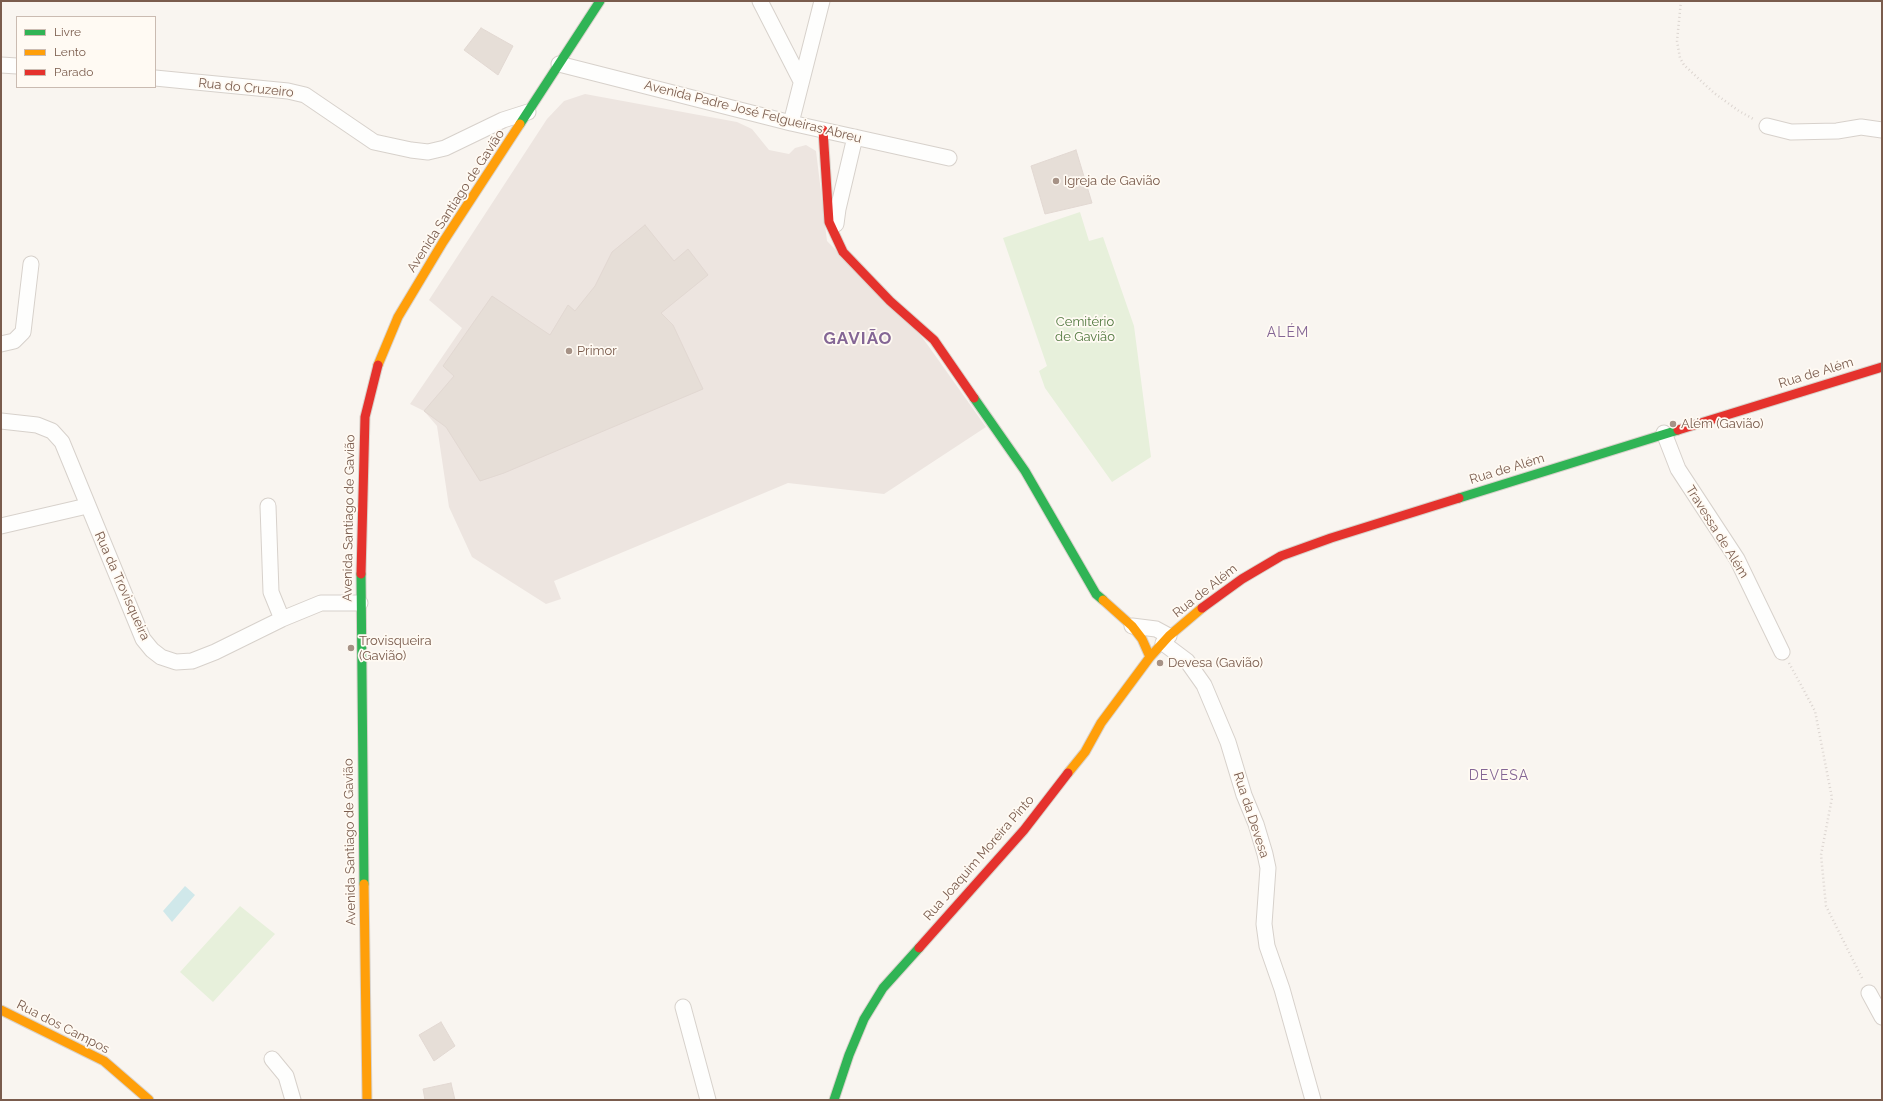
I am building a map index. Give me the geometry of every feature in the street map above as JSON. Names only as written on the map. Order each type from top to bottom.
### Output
[{"type":"street","name":"Avenida Santiago de Gavião","points":[[367,1100],[360,603],[365,417],[379,360],[398,317],[443,242],[600,1]]},
{"type":"street","points":[[760,1],[801,81]]},
{"type":"street","points":[[791,123],[822,1]]},
{"type":"street","name":"Avenida Padre José Felgueiras Abreu","points":[[559,64],[791,123],[949,158]]},
{"type":"street","points":[[1,65],[16,66]]},
{"type":"street","name":"Rua do Cruzeiro","points":[[156,78],[288,91],[305,95],[318,102],[346,125],[374,142],[428,152],[445,148],[504,120],[528,112]]},
{"type":"street","points":[[1767,126],[1792,132],[1837,131],[1862,127],[1882,130]]},
{"type":"street","points":[[823,130],[829,222],[843,252],[890,301],[934,340],[1025,471],[1096,594],[1132,626],[1142,639],[1150,657]]},
{"type":"street","points":[[836,239],[838,209],[855,137]]},
{"type":"street","points":[[1,344],[14,342],[23,332],[31,264]]},
{"type":"street","name":"Rua de Além","points":[[1166,639],[1236,582],[1281,556],[1331,538],[1882,367]]},
{"type":"street","name":"Rua da Trovisqueira","points":[[1,421],[37,425],[52,431],[62,442],[87,506],[143,639],[152,650],[161,657],[176,662],[192,661],[215,652],[282,619],[321,603],[360,603]]},
{"type":"street","name":"Travessa de Além","points":[[1664,434],[1678,469],[1737,559],[1782,652]]},
{"type":"street","points":[[1,526],[87,506]]},
{"type":"street","points":[[268,506],[271,592],[282,619]]},
{"type":"street","name":"Rua da Devesa","points":[[1132,626],[1156,629],[1187,660],[1204,685],[1228,742],[1244,795],[1256,824],[1265,854],[1268,868],[1264,924],[1267,946],[1282,989],[1313,1100]]},
{"type":"street","name":"Rua Joaquim Moreira Pinto","points":[[834,1100],[849,1055],[864,1019],[883,988],[1024,830],[1085,752],[1101,723],[1150,657],[1166,639]]},
{"type":"street","points":[[1869,993],[1882,1017]]},
{"type":"street","points":[[683,1007],[708,1100]]},
{"type":"street","name":"Rua dos Campos","points":[[1,1010],[104,1061],[149,1100]]},
{"type":"street","points":[[272,1059],[286,1076],[293,1100]]},
{"type":"path","points":[[1681,1],[1677,41],[1680,58],[1684,65],[1714,93],[1733,107],[1767,126]]},
{"type":"path","points":[[1782,652],[1815,712],[1832,798],[1821,855],[1826,906],[1869,993]]},
{"type":"shaded area","name":"Primor","points":[[585,94],[737,122],[752,129],[769,150],[789,154],[795,148],[806,145],[816,151],[827,241],[922,337],[986,427],[884,494],[788,483],[554,581],[561,599],[546,604],[472,557],[449,507],[437,426],[424,411],[410,404],[462,328],[429,300],[547,119],[564,101]]},
{"type":"green space","name":"Cemitério de Gavião","points":[[1080,212],[1089,241],[1103,237],[1134,326],[1151,457],[1112,482],[1045,388],[1039,371],[1047,366],[1003,238]]},
{"type":"green space","points":[[240,906],[275,934],[213,1002],[180,972]]},
{"type":"water","points":[[185,886],[195,895],[172,922],[163,911]]},
{"type":"building","points":[[481,28],[513,46],[498,75],[464,50]]},
{"type":"building","points":[[1076,150],[1092,203],[1045,214],[1031,166]]},
{"type":"building","name":"Primor","points":[[645,225],[674,261],[688,249],[708,275],[661,313],[673,325],[703,389],[504,473],[480,481],[446,427],[424,411],[454,376],[443,366],[492,296],[550,335],[568,305],[575,311],[595,286],[612,252]]},
{"type":"building","points":[[441,1022],[455,1046],[434,1061],[419,1035]]},
{"type":"building","points":[[451,1083],[455,1100],[425,1100],[423,1089]]},
{"type":"traffic: fast","points":[[520,124],[600,1]]},
{"type":"traffic: fast","points":[[974,398],[1025,471],[1096,594],[1103,600]]},
{"type":"traffic: fast","points":[[1459,498],[1678,430]]},
{"type":"traffic: fast","points":[[361,574],[364,884]]},
{"type":"traffic: fast","points":[[834,1100],[849,1055],[864,1019],[883,988],[919,948]]},
{"type":"traffic: slow","points":[[378,365],[398,317],[443,242],[520,124]]},
{"type":"traffic: slow","points":[[1103,600],[1132,626],[1142,639],[1150,657]]},
{"type":"traffic: slow","points":[[1068,773],[1085,752],[1101,723],[1150,657],[1169,636],[1202,608]]},
{"type":"traffic: slow","points":[[364,884],[367,1100]]},
{"type":"traffic: slow","points":[[1,1010],[104,1061],[149,1100]]},
{"type":"traffic: jam","points":[[823,130],[829,222],[843,252],[890,301],[934,340],[974,398]]},
{"type":"traffic: jam","points":[[361,574],[365,417],[378,365]]},
{"type":"traffic: jam","points":[[1678,430],[1882,367]]},
{"type":"traffic: jam","points":[[1202,608],[1242,579],[1281,556],[1331,538],[1459,498]]},
{"type":"traffic: jam","points":[[919,948],[1024,830],[1068,773]]},
{"type":"place","name":"Igreja de Gavião","points":[[1056,181]]},
{"type":"place","name":"Primor","points":[[569,351]]},
{"type":"place","name":"Além (Gavião)","points":[[1673,424]]},
{"type":"place","name":"Trovisqueira (Gavião)","points":[[351,648]]},
{"type":"place","name":"Devesa (Gavião)","points":[[1160,663]]},
{"type":"district","name":"ALÉM","points":[[1288,333]]},
{"type":"district","name":"GAVIÃO","points":[[858,339]]},
{"type":"district","name":"DEVESA","points":[[1499,776]]}]
